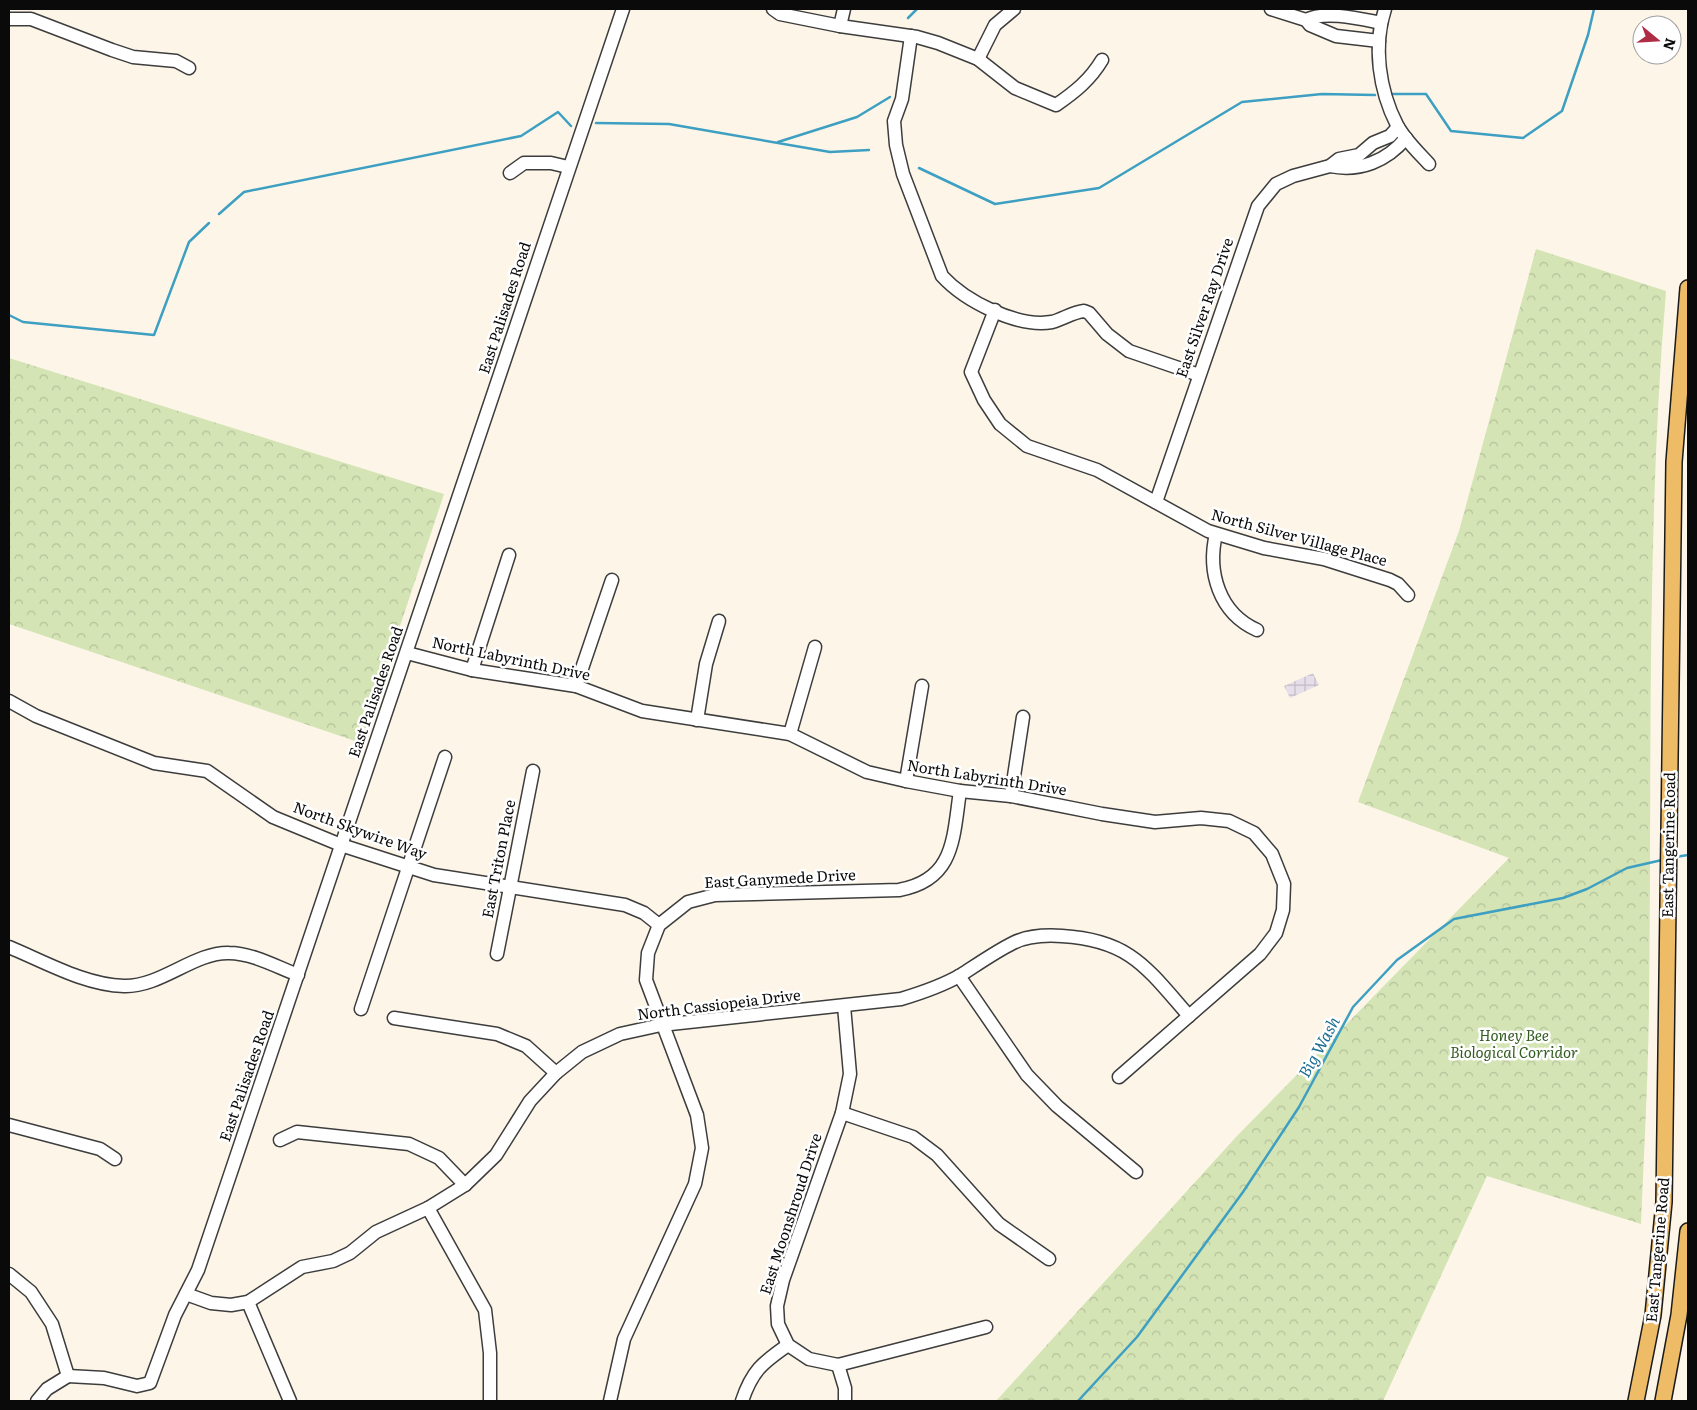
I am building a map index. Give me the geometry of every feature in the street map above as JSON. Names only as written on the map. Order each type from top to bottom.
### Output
[{"type":"main road","name":"East Tangerine Road","points":[[1636,1401],[1653,1316],[1662,1231],[1674,462],[1688,288]]},
{"type":"main road","name":"East Tangerine Road","points":[[1663,1401],[1679,1314],[1688,1230]]},
{"type":"street","name":"East Palisades Road","points":[[68,1376],[104,1378],[137,1386],[150,1383],[175,1315],[205,1250],[407,653],[568,167],[623,9]]},
{"type":"street","points":[[773,9],[780,14],[840,26],[911,36],[938,43],[978,59],[1015,88],[1056,105],[1074,93],[1092,76],[1102,60]]},
{"type":"street","points":[[840,26],[844,9]]},
{"type":"street","points":[[978,59],[995,25],[1014,9]]},
{"type":"street","points":[[1271,9],[1306,20],[1310,25],[1336,36],[1379,41]]},
{"type":"street","points":[[1385,9],[1379,41],[1383,86],[1398,127],[1429,164]]},
{"type":"street","points":[[1306,20],[1313,16],[1342,16],[1381,23]]},
{"type":"street","points":[[9,19],[31,19],[112,50],[133,56],[176,61],[189,68]]},
{"type":"street","points":[[911,36],[902,99],[894,121],[902,174],[942,276],[962,294],[995,310],[1034,323],[1052,322],[1084,311],[1089,313],[1114,340],[1129,351],[1199,375]]},
{"type":"street","name":"East Silver Ray Drive","points":[[1156,502],[1258,206],[1276,184],[1293,176],[1330,166],[1339,159],[1359,154],[1373,143],[1390,136],[1398,127]]},
{"type":"street","name":"East Silver Ray Drive","points":[[1330,166],[1340,168],[1372,165],[1398,148],[1406,138]]},
{"type":"street","points":[[510,174],[524,163],[568,167]]},
{"type":"street","name":"North Silver Village Place","points":[[995,310],[971,372],[984,400],[1000,424],[1027,446],[1097,470],[1194,525],[1216,534],[1264,548],[1324,559],[1390,580],[1398,584],[1408,595]]},
{"type":"street","points":[[1216,534],[1212,551],[1217,587],[1224,602],[1237,619],[1257,630]]},
{"type":"street","points":[[472,670],[508,555]]},
{"type":"street","points":[[576,686],[612,580]]},
{"type":"street","points":[[697,720],[706,664],[719,621]]},
{"type":"street","points":[[790,734],[815,647]]},
{"type":"street","name":"North Labyrinth Drive","points":[[407,653],[472,670],[576,686],[642,712],[790,734],[867,772],[906,781],[960,791],[1011,796],[1155,822],[1201,818],[1229,821],[1254,833],[1272,854],[1284,884],[1283,910],[1276,934],[1260,954],[1118,1077]]},
{"type":"street","points":[[906,781],[922,686]]},
{"type":"street","name":"North Skywire Way","points":[[9,701],[36,716],[154,763],[207,771],[273,817],[341,845],[434,875],[625,905],[644,913],[659,925]]},
{"type":"street","points":[[1011,796],[1023,717]]},
{"type":"street","points":[[361,1009],[444,757]]},
{"type":"street","name":"East Triton Place","points":[[497,954],[533,771]]},
{"type":"street","name":"East Ganymede Drive","points":[[659,925],[688,902],[715,895],[899,890],[918,887],[932,877],[946,862],[952,840],[960,791]]},
{"type":"street","points":[[610,1401],[624,1339],[696,1184],[702,1148],[697,1115],[661,1025],[646,980],[648,953],[659,925]]},
{"type":"street","name":"North Cassiopeia Drive","points":[[186,1294],[211,1303],[231,1305],[248,1302],[302,1267],[333,1261],[350,1253],[376,1232],[428,1208],[465,1185],[496,1155],[530,1101],[556,1073],[582,1052],[620,1034],[661,1025],[901,1000],[959,976],[1015,941],[1048,935],[1088,937],[1123,950],[1147,969],[1189,1016]]},
{"type":"street","points":[[9,947],[101,984],[126,986],[161,978],[216,954],[229,953],[241,954],[298,975]]},
{"type":"street","points":[[959,976],[1026,1075],[1057,1106],[1136,1172]]},
{"type":"street","name":"East Moonshroud Drive","points":[[788,1345],[778,1324],[777,1306],[783,1280],[842,1113],[850,1074],[844,1006]]},
{"type":"street","points":[[394,1018],[496,1034],[526,1046],[556,1073]]},
{"type":"street","points":[[842,1113],[913,1137],[937,1155],[999,1224],[1050,1259]]},
{"type":"street","points":[[9,1125],[100,1148],[115,1159]]},
{"type":"street","points":[[280,1140],[297,1132],[408,1144],[439,1158],[465,1185]]},
{"type":"street","points":[[428,1208],[485,1310],[490,1353],[490,1401]]},
{"type":"street","points":[[9,1274],[31,1292],[52,1324],[68,1376],[47,1389],[36,1401]]},
{"type":"street","points":[[248,1302],[290,1401]]},
{"type":"street","points":[[742,1401],[749,1380],[761,1364],[788,1345],[809,1359],[838,1365],[986,1327]]},
{"type":"street","points":[[838,1365],[845,1388],[845,1401]]},
{"type":"shaded area","points":[[1313,673],[1319,685],[1290,698],[1284,686]]},
{"type":"green space","name":"Honey Bee Biological Corridor","points":[[1536,249],[1666,291],[1655,470],[1651,650],[1649,1009],[1641,1224],[1487,1176],[1383,1401],[996,1401],[1236,1137],[1509,858],[1358,802],[1459,531]]},
{"type":"green space","points":[[9,358],[444,494],[361,743],[9,624]]},
{"type":"waterway","points":[[908,18],[917,9]]},
{"type":"waterway","points":[[1392,94],[1426,94],[1451,131],[1523,138],[1562,111],[1588,35],[1594,9]]},
{"type":"waterway","points":[[919,168],[995,204],[1099,188],[1242,102],[1322,94],[1375,95]]},
{"type":"waterway","points":[[778,142],[857,117],[890,97]]},
{"type":"waterway","points":[[219,214],[244,192],[521,136],[558,112],[571,126]]},
{"type":"waterway","points":[[596,123],[669,124],[830,152],[869,150]]},
{"type":"waterway","points":[[9,315],[23,322],[154,335],[189,242],[209,223]]},
{"type":"waterway","name":"Big Wash","points":[[1675,857],[1688,855]]},
{"type":"waterway","name":"Big Wash","points":[[1078,1401],[1137,1337],[1243,1192],[1299,1107],[1353,1007],[1397,960],[1454,919],[1563,898],[1587,889],[1627,868],[1662,860]]}]
